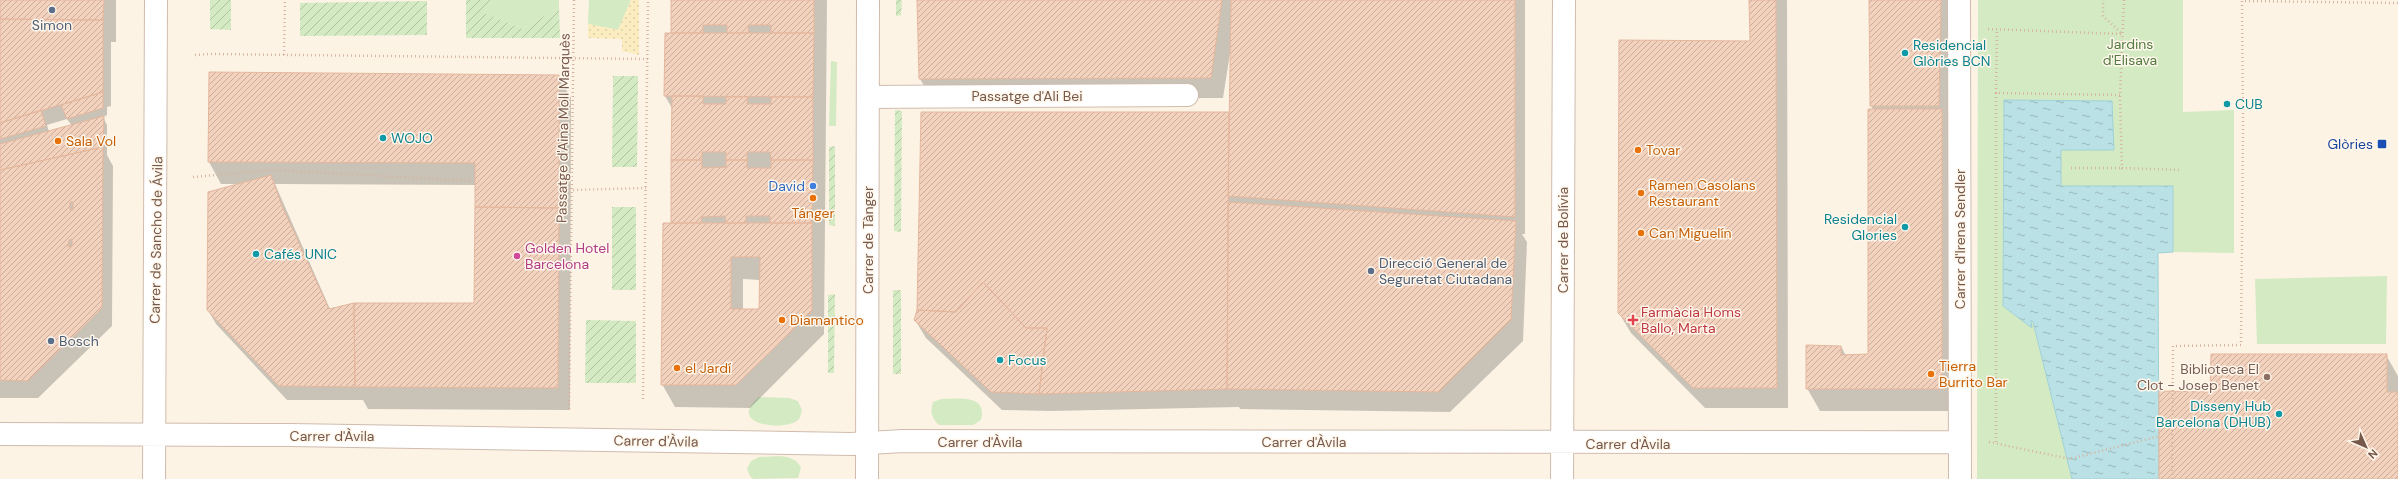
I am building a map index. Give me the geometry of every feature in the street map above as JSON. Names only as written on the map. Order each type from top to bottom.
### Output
[{"type":"street","name":"Carrer de Sancho de Ávila","points":[[154,479],[156,0]]},
{"type":"street","name":"Carrer de Tànger","points":[[866,479],[868,0]]},
{"type":"street","name":"Carrer de Bolívia","points":[[1562,479],[1564,0]]},
{"type":"street","name":"Carrer d'Irena Sendler","points":[[1959,0],[1960,479]]},
{"type":"street","name":"Passatge d'Ali Bei","points":[[868,97],[1187,94]]},
{"type":"street","name":"Carrer d'Àvila","points":[[0,434],[175,434],[274,437],[290,435],[867,443],[1404,442],[1562,444],[1960,442]]},
{"type":"path","points":[[284,55],[285,0]]},
{"type":"path","name":"Passatge d'Aina Moll Marquès","points":[[569,400],[574,0]]},
{"type":"path","points":[[644,398],[648,0]]},
{"type":"path","points":[[2103,0],[2103,16],[2122,34]]},
{"type":"path","points":[[2122,168],[2120,95],[2124,0]]},
{"type":"path","points":[[2172,479],[2173,346],[2241,344],[2244,126],[2242,1],[2398,3]]},
{"type":"path","points":[[1959,28],[2122,34]]},
{"type":"path","points":[[1996,442],[1997,29]]},
{"type":"path","points":[[195,55],[648,59]]},
{"type":"path","points":[[1996,93],[2120,95]]},
{"type":"path","points":[[2071,168],[2182,170]]},
{"type":"path","points":[[193,177],[273,170],[471,181]]},
{"type":"path","points":[[559,183],[572,190],[646,188]]},
{"type":"path","points":[[1960,442],[1996,442],[2070,459],[2160,436]]},
{"type":"green space","points":[[210,0],[231,0],[231,30],[210,29]]},
{"type":"green space","points":[[466,0],[492,0],[485,13],[523,29],[559,7],[560,38],[466,38]]},
{"type":"green space","points":[[492,0],[559,0],[559,7],[523,29],[485,13]]},
{"type":"green space","points":[[589,0],[631,0],[618,30],[588,24]]},
{"type":"green space","points":[[896,0],[902,0],[901,15],[896,16]]},
{"type":"green space","name":"Jardins d'Elisava","points":[[1978,0],[2183,0],[2183,112],[2234,110],[2234,253],[2173,252],[2172,186],[2061,186],[2061,150],[2004,100],[2003,306],[2032,328],[2031,320],[2033,322],[2072,479],[1977,479]]},
{"type":"green space","points":[[427,1],[427,35],[300,36],[300,3]]},
{"type":"green space","points":[[831,61],[837,62],[836,126],[829,126]]},
{"type":"green space","points":[[613,76],[638,76],[637,167],[612,167]]},
{"type":"green space","points":[[895,110],[902,111],[901,232],[894,231]]},
{"type":"green space","points":[[835,146],[835,226],[829,225],[829,147]]},
{"type":"green space","points":[[612,207],[636,207],[636,290],[612,290]]},
{"type":"green space","points":[[2387,276],[2386,344],[2257,344],[2255,279]]},
{"type":"green space","points":[[893,290],[901,290],[901,374],[893,374]]},
{"type":"green space","points":[[835,294],[834,373],[828,373],[828,295]]},
{"type":"green space","points":[[586,320],[636,321],[636,383],[585,383]]},
{"type":"green space","points":[[759,397],[789,398],[798,401],[802,410],[800,418],[793,423],[784,425],[762,424],[754,420],[749,414],[750,407]]},
{"type":"green space","points":[[941,399],[963,399],[976,402],[980,406],[982,412],[981,420],[973,425],[939,425],[933,417],[932,409],[933,402]]},
{"type":"green space","points":[[759,457],[789,457],[798,463],[801,468],[798,478],[753,479],[747,469],[751,461]]},
{"type":"sand","points":[[631,0],[639,0],[639,55],[622,51],[622,39],[588,38],[588,24],[618,30]]},
{"type":"water","points":[[2004,100],[2112,101],[2114,150],[2061,150],[2061,186],[2173,186],[2173,252],[2158,253],[2159,479],[2072,479],[2033,322],[2031,320],[2032,328],[2003,306]]},
{"type":"building","name":"Simon","points":[[0,0],[104,0],[103,20],[0,19]]},
{"type":"building","points":[[671,0],[814,0],[814,33],[771,33],[771,25],[748,25],[749,33],[727,33],[727,25],[703,25],[703,33],[671,33]]},
{"type":"building","points":[[917,0],[1222,0],[1211,78],[919,79]]},
{"type":"building","points":[[1231,0],[1515,0],[1515,217],[1228,196]]},
{"type":"building","points":[[1749,0],[1776,0],[1777,388],[1693,388],[1618,313],[1619,40],[1750,41]]},
{"type":"building","name":"Residencial Glòries BCN","points":[[1869,0],[1941,0],[1939,106],[1870,106]]},
{"type":"building","points":[[0,19],[103,20],[103,92],[0,123]]},
{"type":"building","points":[[665,33],[814,33],[813,97],[664,96]]},
{"type":"building","name":"WOJO","points":[[209,72],[559,75],[559,208],[475,207],[475,163],[208,162]]},
{"type":"building","points":[[103,92],[103,108],[67,119],[61,105]]},
{"type":"building","points":[[672,96],[703,96],[703,104],[726,104],[726,97],[748,97],[747,104],[771,104],[771,97],[813,97],[813,160],[771,160],[770,152],[747,152],[747,160],[726,160],[726,152],[702,152],[702,160],[671,160]]},
{"type":"building","name":"Residencial Glories","points":[[1868,109],[1942,109],[1942,389],[1806,389],[1806,345],[1841,346],[1841,355],[1868,354]]},
{"type":"building","points":[[41,110],[46,126],[0,139],[0,123]]},
{"type":"building","points":[[921,112],[1229,112],[1227,389],[1039,394],[1047,328],[1026,328],[983,282],[956,312],[917,310]]},
{"type":"building","name":"Sala Vol","points":[[104,116],[103,147],[0,170],[0,144]]},
{"type":"building","points":[[103,147],[102,308],[28,381],[0,380],[0,170]],"holes":[[[70,202],[73,202],[73,210],[70,210]],[[72,239],[72,246],[68,247],[69,240]]]},
{"type":"building","points":[[671,160],[702,160],[702,168],[726,167],[726,160],[747,160],[747,168],[771,168],[771,160],[813,160],[812,223],[770,223],[770,216],[746,216],[746,223],[726,223],[725,216],[702,217],[701,223],[671,223]]},
{"type":"building","name":"Cafés UNIC","points":[[271,175],[282,206],[329,309],[354,303],[355,387],[279,386],[207,310],[208,192]]},
{"type":"building","name":"Direcció General de Seguretat Ciutadana","points":[[1228,202],[1516,221],[1511,320],[1439,392],[1227,389]]},
{"type":"building","name":"Golden Hotel Barcelona","points":[[475,207],[559,208],[558,388],[355,387],[354,303],[474,303]]},
{"type":"building","points":[[663,223],[812,223],[812,311],[736,385],[661,385]],"holes":[[[731,257],[760,257],[759,309],[731,309]]]},
{"type":"building","name":"Focus","points":[[983,282],[1026,328],[1047,328],[1039,394],[991,392],[914,320],[917,310],[956,312]]},
{"type":"building","name":"Disseny Hub Barcelona (DHUB)","points":[[2211,354],[2387,354],[2387,392],[2398,392],[2398,479],[2159,479],[2159,391],[2210,392]]},
{"type":"place","name":"Simon","points":[[52,10]]},
{"type":"place","name":"Residencial Glòries BCN","points":[[1905,53]]},
{"type":"place","name":"CUB","points":[[2227,104]]},
{"type":"place","name":"WOJO","points":[[383,138]]},
{"type":"place","name":"Sala Vol","points":[[58,141]]},
{"type":"place","name":"Glòries","points":[[2382,144]]},
{"type":"place","name":"Tovar","points":[[1638,150]]},
{"type":"place","name":"David","points":[[813,186]]},
{"type":"place","name":"Ramen Casolans Restaurant","points":[[1641,193]]},
{"type":"place","name":"Tánger","points":[[813,198]]},
{"type":"place","name":"Residencial Glories","points":[[1905,227]]},
{"type":"place","name":"Can Miguelín","points":[[1641,233]]},
{"type":"place","name":"Cafés UNIC","points":[[256,254]]},
{"type":"place","name":"Golden Hotel Barcelona","points":[[517,256]]},
{"type":"place","name":"Direcció General de Seguretat Ciutadana","points":[[1371,271]]},
{"type":"place","name":"Diamantico","points":[[782,320]]},
{"type":"place","name":"Farmàcia Homs Ballo, Marta","points":[[1633,320]]},
{"type":"place","name":"Bosch","points":[[51,341]]},
{"type":"place","name":"Focus","points":[[1000,360]]},
{"type":"place","name":"el Jardí","points":[[677,368]]},
{"type":"place","name":"Tierra Burrito Bar","points":[[1931,374]]},
{"type":"place","name":"Biblioteca El Clot - Josep Benet","points":[[2267,377]]},
{"type":"place","name":"Disseny Hub Barcelona (DHUB)","points":[[2279,414]]}]
